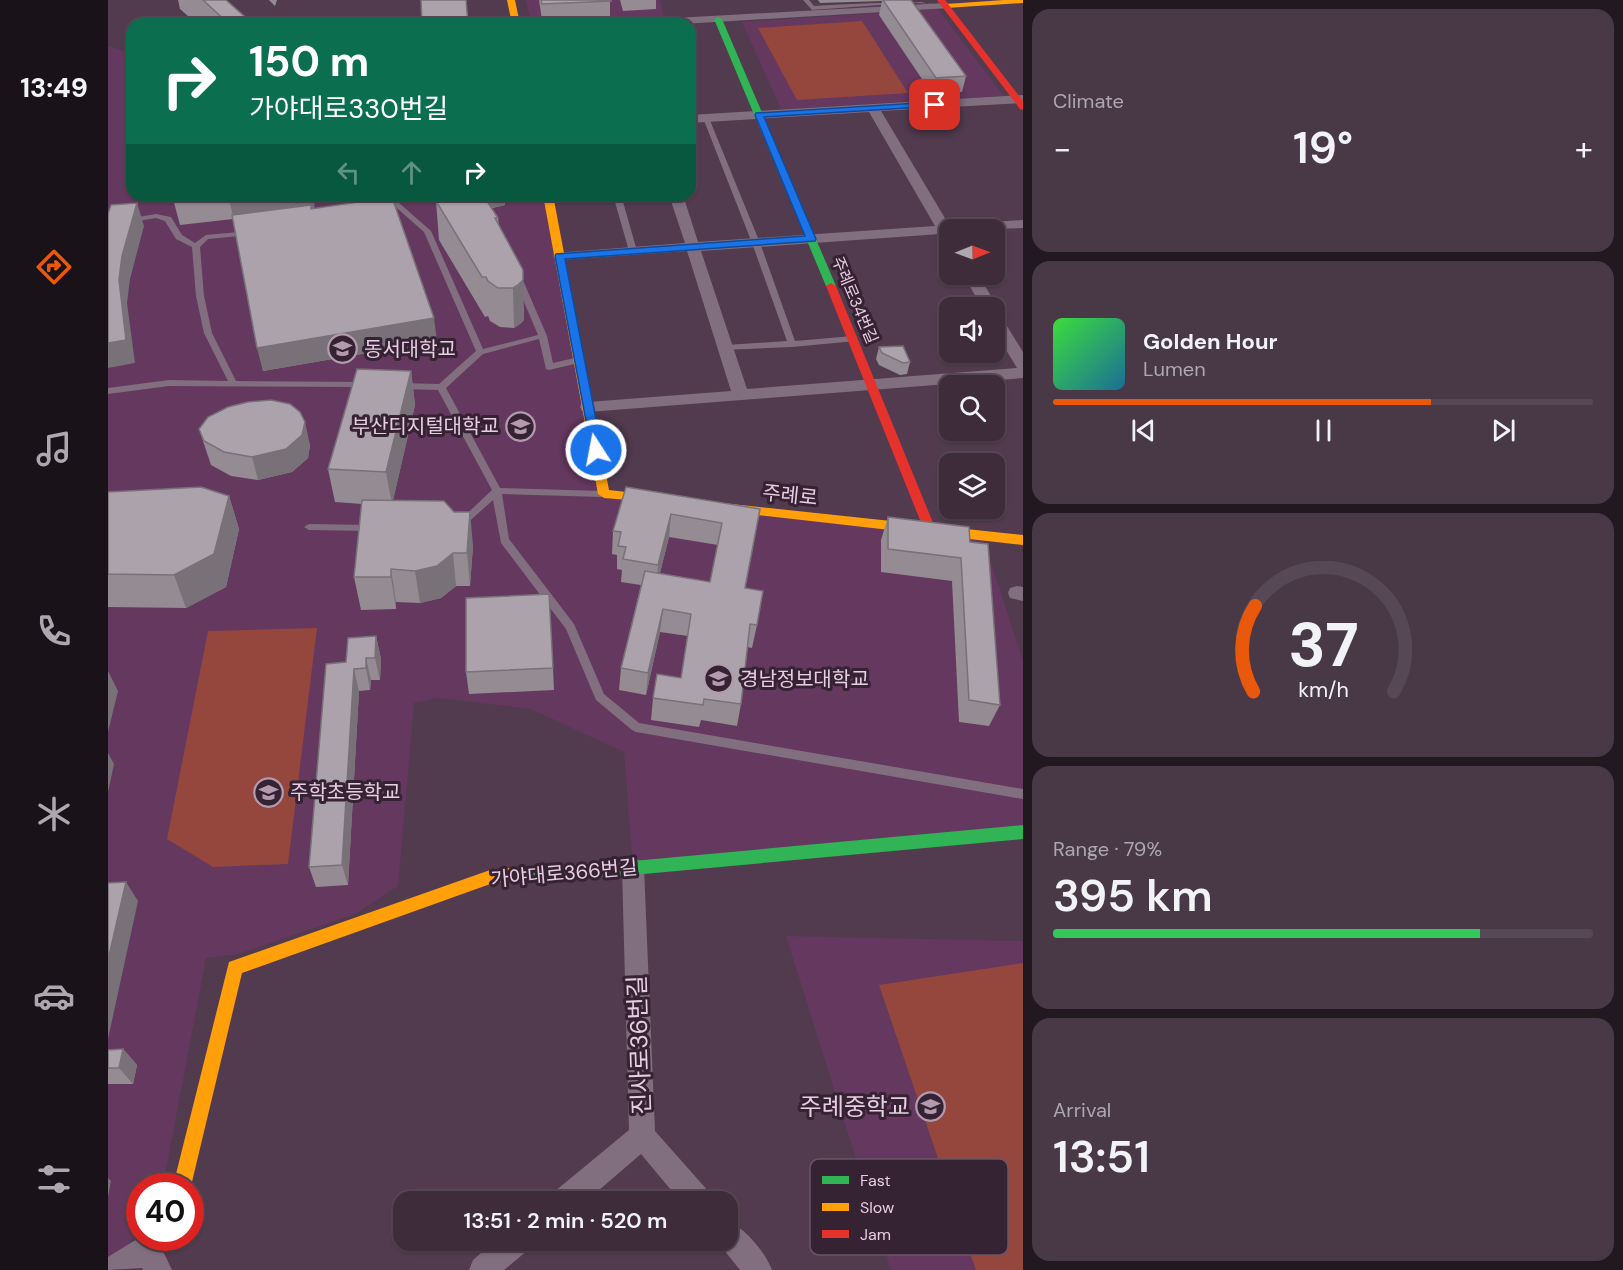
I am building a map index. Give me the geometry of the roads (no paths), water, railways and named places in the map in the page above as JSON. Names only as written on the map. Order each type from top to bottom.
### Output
[{"type":"street","points":[[511,0],[515,18]]},
{"type":"street","points":[[696,20],[944,3],[1023,1]]},
{"type":"street","points":[[944,3],[1020,98]]},
{"type":"street","name":"주례로34번길","points":[[718,19],[873,385],[930,530]]},
{"type":"street","points":[[696,119],[1020,98]]},
{"type":"street","points":[[873,108],[939,220]]},
{"type":"street","points":[[549,201],[604,494],[673,501]]},
{"type":"street","points":[[678,201],[741,395]]},
{"type":"street","points":[[1005,226],[1023,224]]},
{"type":"street","points":[[560,256],[811,239],[939,234]]},
{"type":"street","points":[[1005,335],[1023,365]]},
{"type":"street","points":[[588,407],[1023,373]]},
{"type":"street","name":"주례로","points":[[708,505],[1023,540]]},
{"type":"street","name":"가야대로366번길","points":[[185,1173],[235,968],[493,876],[633,868],[1023,832]]},
{"type":"street","name":"진사로36번길","points":[[633,868],[642,1136],[690,1191]]},
{"type":"street","points":[[577,1191],[642,1136]]},
{"type":"street","points":[[738,1247],[758,1270]]},
{"type":"street","points":[[483,1270],[505,1251]]},
{"type":"street","points":[[113,1270],[153,1252]]},
{"type":"lane","points":[[806,0],[812,8],[889,1],[921,0],[944,3]]},
{"type":"lane","points":[[706,118],[756,243],[792,344]]},
{"type":"lane","points":[[393,201],[427,231],[480,352]]},
{"type":"lane","points":[[619,201],[633,251]]},
{"type":"lane","points":[[388,211],[399,206]]},
{"type":"lane","points":[[108,224],[156,216],[168,219],[179,237],[196,246]]},
{"type":"lane","points":[[196,246],[206,237],[258,232]]},
{"type":"lane","points":[[196,246],[200,296],[208,333],[233,383]]},
{"type":"lane","points":[[515,272],[543,336],[549,366],[579,360]]},
{"type":"lane","points":[[383,386],[441,387],[480,352],[543,336]]},
{"type":"lane","points":[[726,348],[853,339]]},
{"type":"lane","points":[[108,391],[169,383],[372,386]]},
{"type":"lane","points":[[441,387],[497,491],[504,540],[570,627],[600,697],[636,727],[1023,794]]},
{"type":"lane","points":[[455,529],[497,491],[604,494]]},
{"type":"lane","points":[[309,527],[384,528]]},
{"type":"place","name":"동서대학교","points":[[343,349]]},
{"type":"place","name":"부산디지털대학교","points":[[520,426]]},
{"type":"place","name":"경남정보대학교","points":[[719,679]]},
{"type":"place","name":"주학초등학교","points":[[269,792]]},
{"type":"place","name":"주례중학교","points":[[931,1106]]}]
